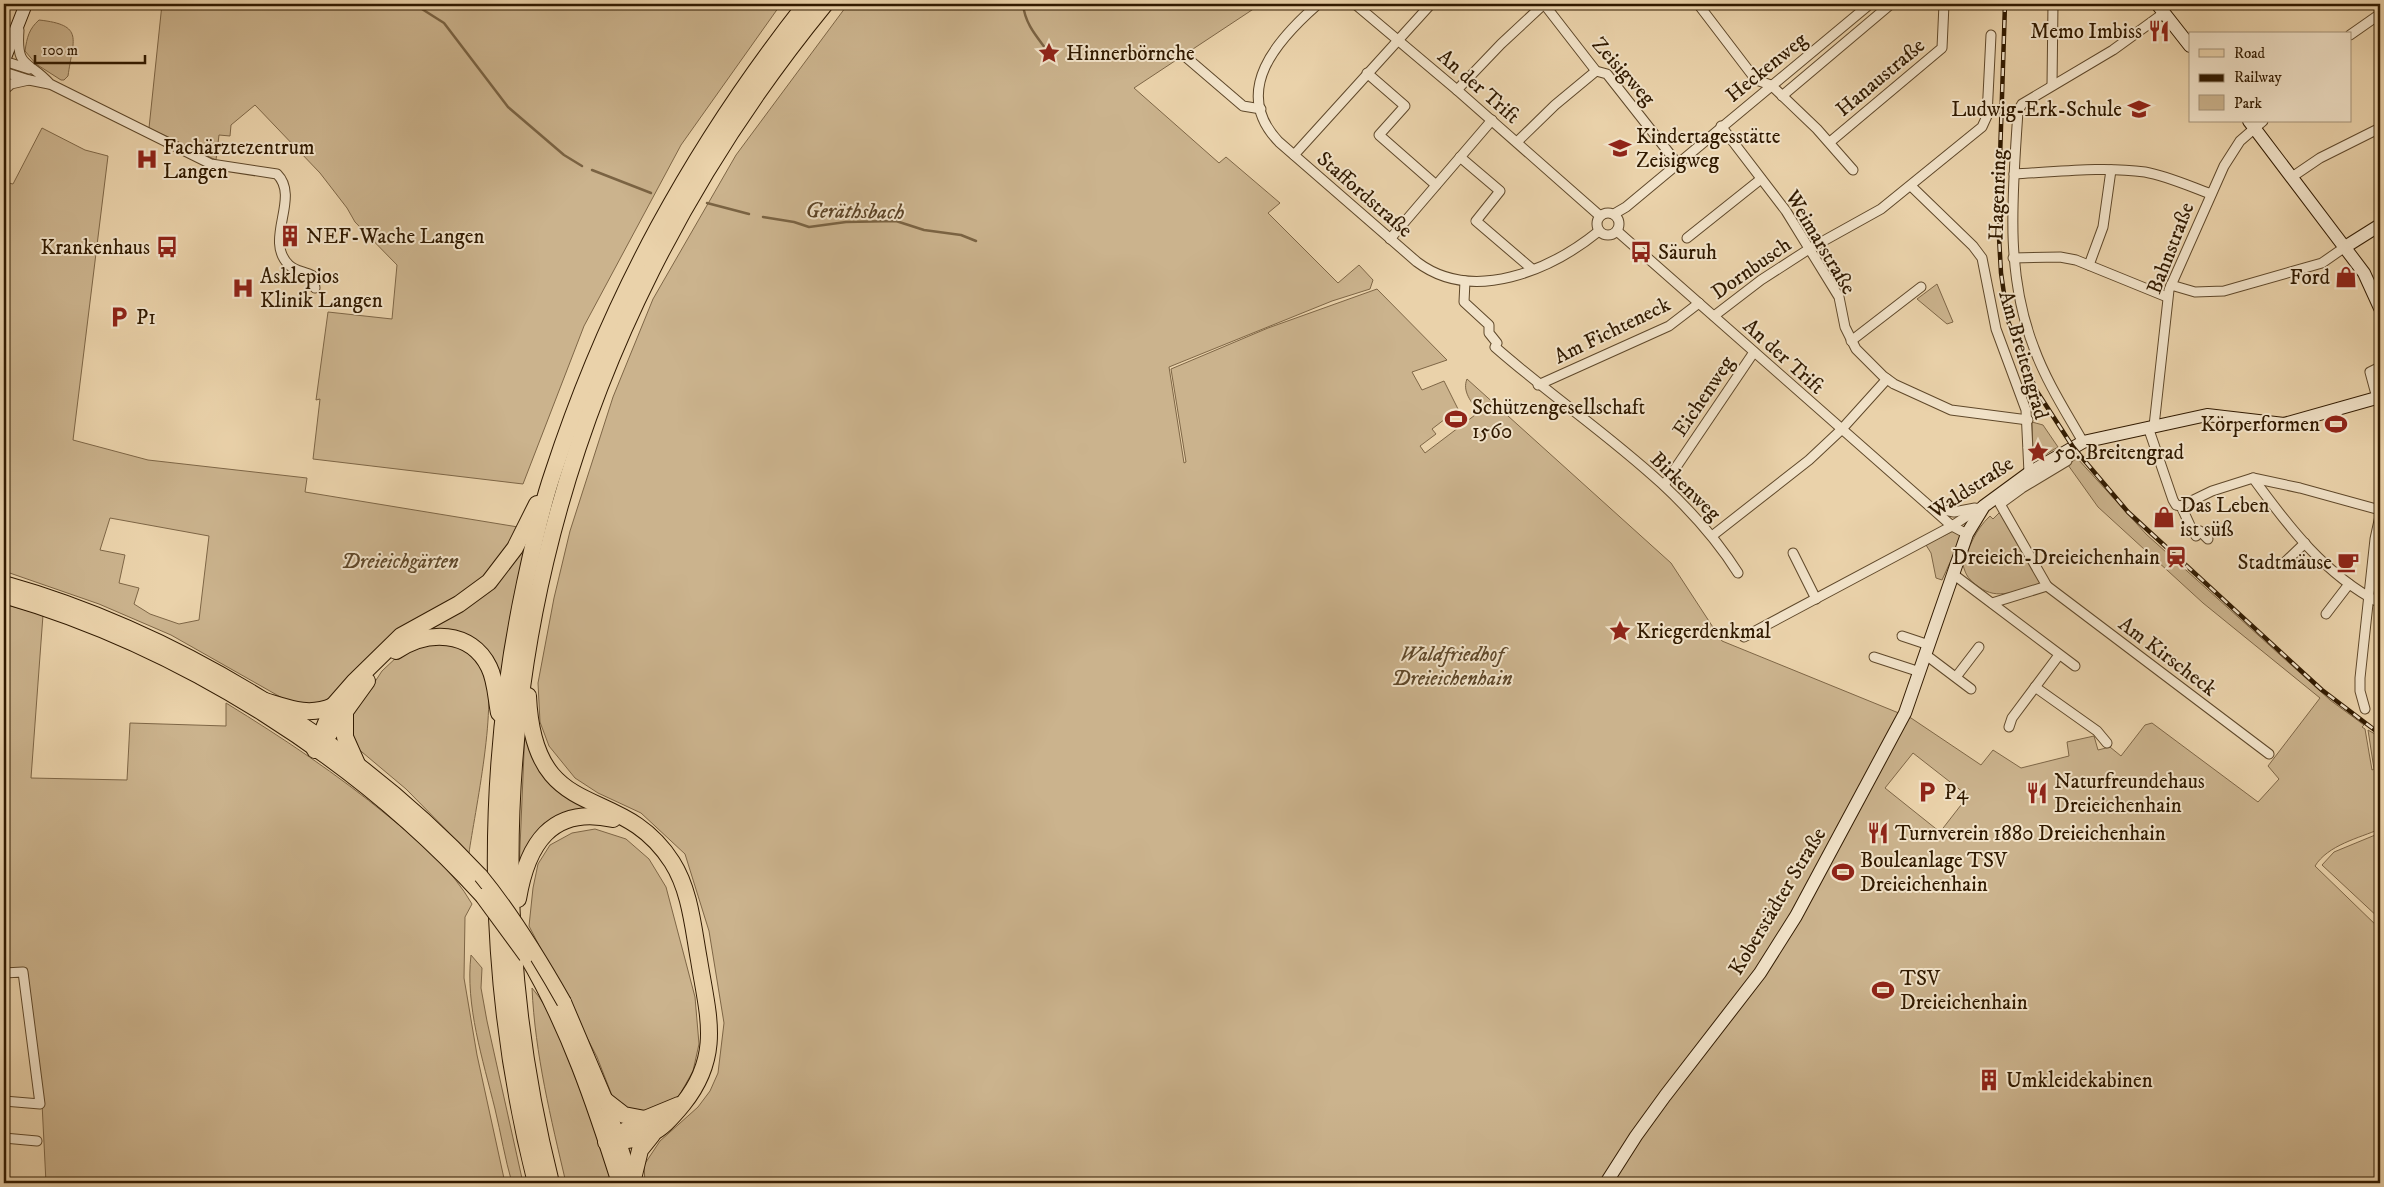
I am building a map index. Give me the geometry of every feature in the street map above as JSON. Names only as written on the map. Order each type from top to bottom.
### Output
[{"type":"highway","points":[[319,742],[369,665],[401,636],[465,600],[489,582],[506,562],[552,475],[598,351],[644,251],[722,121],[756,71],[806,4]]},
{"type":"highway","points":[[551,1183],[529,1080],[520,1018],[512,934],[512,785],[526,654],[543,569],[572,462],[611,356],[645,280],[713,159],[768,77],[825,4]]},
{"type":"highway","points":[[536,1183],[516,1089],[499,963],[495,905],[496,830],[502,735],[520,611],[552,475]]},
{"type":"highway","points":[[265,701],[305,712],[339,709],[397,651],[426,637],[447,636],[468,644],[478,651],[490,669],[502,735]]},
{"type":"highway","points":[[526,654],[532,734],[543,763],[559,783],[570,792],[619,814],[640,828],[667,855],[681,878],[688,901],[709,1024],[708,1052],[704,1070],[686,1101],[669,1121],[652,1135],[640,1150],[632,1183]]},
{"type":"highway","points":[[339,709],[345,737],[357,764]]},
{"type":"highway","points":[[512,934],[520,888],[528,857],[537,842],[549,830],[563,822],[599,815],[640,828]]},
{"type":"highway","points":[[606,1101],[624,1115],[645,1119]]},
{"type":"highway","points":[[614,1139],[645,1119],[674,1108],[686,1101]]},
{"type":"highway","points":[[614,1139],[652,1135]]},
{"type":"main road","points":[[4,583],[61,602],[125,628],[218,673],[265,701],[319,742],[457,869],[482,896],[508,930],[559,1005],[576,1057],[632,1183]]},
{"type":"main road","points":[[4,596],[87,625],[166,661],[319,742],[357,764],[423,819],[458,852],[505,906],[536,952],[559,1005],[606,1101],[614,1139],[619,1183]]},
{"type":"street","points":[[26,4],[4,61],[32,70]]},
{"type":"street","name":"Staffordstraße","points":[[1318,4],[1280,42],[1266,62],[1259,86],[1261,108],[1269,131],[1424,268],[1442,276],[1466,281],[1497,281],[1532,270],[1599,231]]},
{"type":"street","name":"An der Trift","points":[[1355,4],[1492,120],[1600,216]]},
{"type":"street","points":[[1294,155],[1431,4]]},
{"type":"street","points":[[1457,90],[1501,44],[1544,4]]},
{"type":"street","name":"Zeisigweg","points":[[1544,4],[1596,71],[1607,74],[1677,162]]},
{"type":"street","points":[[1698,4],[1756,80],[1771,85],[1830,142],[1852,170]]},
{"type":"street","name":"Heckenweg","points":[[1614,214],[1626,207],[1677,162],[1870,4]]},
{"type":"street","points":[[1782,96],[1892,4]]},
{"type":"street","name":"Hanaustraße","points":[[1830,142],[1942,48],[1944,4]]},
{"type":"street","points":[[2052,85],[2053,4]]},
{"type":"street","points":[[2161,8],[2189,45]]},
{"type":"street","name":"Hagenring","points":[[2083,442],[2034,348],[2019,298],[2013,258],[2014,174],[2019,107],[2052,85],[2112,50],[2161,8]]},
{"type":"street","points":[[2352,34],[2380,14]]},
{"type":"street","points":[[20,19],[19,55],[32,70],[50,84],[210,164],[269,172],[281,178],[286,188],[278,248],[290,266],[313,276],[315,288]]},
{"type":"street","name":"Dornbusch","points":[[1714,316],[1761,280],[1809,249],[1865,220],[1912,186],[1985,122],[1987,116],[1991,35]]},
{"type":"street","points":[[1187,58],[1243,106],[1261,108]]},
{"type":"street","points":[[1517,142],[1555,105],[1596,71]]},
{"type":"street","points":[[4,72],[50,84]]},
{"type":"street","points":[[1367,73],[1404,106],[1379,135],[1436,185]]},
{"type":"street","points":[[4,90],[12,84],[29,80]]},
{"type":"street","points":[[1390,239],[1492,120]]},
{"type":"street","points":[[2256,124],[2292,177],[2346,247],[2368,280],[2380,308]]},
{"type":"street","name":"Bahnstraße","points":[[2208,539],[2200,531],[2196,536],[2181,506],[2176,504],[2168,490],[2151,426],[2170,286],[2211,194],[2235,148],[2256,124]]},
{"type":"street","name":"Weimarstraße","points":[[1721,126],[1786,211],[1839,297],[1845,327],[1851,341],[1864,358],[1886,379],[1951,410],[2028,420]]},
{"type":"street","points":[[2292,177],[2320,158],[2380,128]]},
{"type":"street","points":[[1460,157],[1500,191],[1476,221],[1532,270]]},
{"type":"street","points":[[2014,174],[2111,170],[2160,176],[2211,194]]},
{"type":"street","points":[[2089,265],[2103,227],[2111,170]]},
{"type":"street","points":[[1687,238],[1761,179]]},
{"type":"street","name":"Am Breitengrad","points":[[1912,186],[1982,258],[1996,329],[2023,401],[2028,420],[2029,473]]},
{"type":"street","points":[[1606,213],[1614,214],[1619,224],[1617,231],[1608,235],[1599,231],[1597,223],[1600,216],[1606,213]]},
{"type":"street","points":[[2170,286],[2195,292],[2224,291],[2322,263],[2380,225]]},
{"type":"street","name":"An der Trift","points":[[1617,231],[1841,430],[1952,526],[1967,534]]},
{"type":"street","points":[[2013,258],[2060,257],[2089,265],[2167,297]]},
{"type":"street","name":"Birkenweg","points":[[1466,281],[1464,302],[1487,323],[1491,337],[1497,342],[1495,348],[1538,385],[1664,485],[1712,536],[1738,573]]},
{"type":"street","points":[[1851,341],[1921,287]]},
{"type":"street","name":"Am Fichteneck","points":[[1538,385],[1669,326],[1699,303]]},
{"type":"street","name":"Eichenweg","points":[[1664,485],[1754,352]]},
{"type":"street","points":[[2379,398],[2370,372],[2380,368]]},
{"type":"street","points":[[1712,536],[1809,460],[1841,430],[1886,379]]},
{"type":"street","name":"Waldstraße","points":[[1744,637],[1952,526],[2029,473],[2083,442],[2207,415],[2284,424],[2379,398]]},
{"type":"street","name":"Am Kirscheck","points":[[2067,461],[2022,488],[2000,504],[2046,586],[2269,754]]},
{"type":"street","points":[[2181,506],[2212,491],[2253,478],[2300,488],[2380,510]]},
{"type":"street","points":[[2253,478],[2286,524],[2305,543],[2349,584],[2380,603]]},
{"type":"street","name":"An der Trift","points":[[1929,506],[1954,512],[1973,509],[1989,501]]},
{"type":"street","name":"Koberstädter Straße","points":[[1606,1183],[1642,1128],[1777,948],[1895,734],[1920,672],[1967,534],[1976,516],[1989,501]]},
{"type":"street","points":[[2365,709],[2360,691],[2360,678],[2375,539],[2380,516]]},
{"type":"street","points":[[2284,563],[2305,543]]},
{"type":"street","points":[[1793,553],[1816,599]]},
{"type":"street","points":[[1953,574],[2075,666]]},
{"type":"street","points":[[2326,614],[2349,584]]},
{"type":"street","points":[[1992,604],[2046,586]]},
{"type":"street","points":[[1902,636],[1927,650],[1971,689]]},
{"type":"street","points":[[1956,677],[1979,647]]},
{"type":"street","points":[[2009,727],[2012,718],[2059,655]]},
{"type":"street","points":[[1874,657],[1920,672]]},
{"type":"street","points":[[2035,687],[2097,731],[2107,743]]},
{"type":"street","points":[[4,973],[23,972],[40,1104],[4,1101]]},
{"type":"street","points":[[4,1138],[37,1141]]},
{"type":"green space","points":[[162,4],[781,4],[681,145],[584,326],[523,484],[313,459],[320,399],[316,400],[328,312],[392,319],[397,265],[355,222],[347,208],[320,173],[255,105],[231,125],[230,136],[219,135],[216,160],[149,128]]},
{"type":"green space","name":"Waldfriedhof Dreieichenhain","points":[[848,4],[1261,4],[1134,88],[1219,163],[1226,157],[1280,203],[1268,213],[1338,283],[1359,265],[1373,280],[1370,289],[1332,301],[1169,367],[1184,463],[1186,462],[1171,369],[1268,328],[1377,289],[1447,360],[1412,372],[1422,390],[1444,381],[1458,409],[1432,429],[1436,434],[1420,446],[1425,453],[1479,412],[1466,392],[1467,379],[1671,563],[1722,641],[1911,718],[1981,765],[1993,750],[2021,768],[2069,756],[2067,742],[2094,736],[2098,750],[2110,747],[2121,756],[2145,725],[2152,723],[2258,802],[2279,779],[2268,766],[2320,698],[2203,603],[2098,507],[2068,465],[2077,458],[2146,534],[2330,700],[2364,725],[2362,727],[2365,729],[2372,770],[2374,769],[2368,730],[2380,737],[2380,829],[2336,847],[2315,866],[2380,929],[2380,1183],[645,1183],[644,1165],[660,1141],[698,1107],[710,1091],[718,1073],[724,1023],[709,931],[685,854],[641,813],[598,793],[575,778],[549,746],[540,722],[538,683],[554,598],[570,531],[613,397],[653,299],[736,155]],"holes":[[[1913,753],[1968,796],[1940,832],[1885,788]]]},
{"type":"green space","points":[[39,20],[54,22],[64,26],[70,30],[73,36],[68,76],[64,80],[36,64],[25,51],[29,34]]},
{"type":"green space","name":"Dreieichgärten","points":[[42,128],[85,150],[108,156],[73,440],[148,460],[307,478],[305,492],[518,527],[494,566],[469,589],[412,622],[388,639],[329,700],[317,706],[291,703],[171,635],[99,604],[4,571],[4,182],[13,184]],"holes":[[[110,518],[209,536],[199,620],[179,624],[150,614],[134,604],[139,588],[119,583],[125,555],[100,550]]]},
{"type":"green space","points":[[1937,284],[1953,322],[1947,324],[1917,299]]},
{"type":"green space","points":[[2032,422],[2043,425],[2058,447],[2036,460],[2033,458]]},
{"type":"green space","points":[[2000,512],[2040,582],[2038,585],[2000,594],[1986,591],[1979,587],[1967,575],[1963,565],[1973,539],[1980,527],[1990,516],[1993,519]]},
{"type":"green space","points":[[1953,531],[1962,536],[1942,580],[1936,578],[1931,553],[1926,545]]},
{"type":"green space","points":[[527,537],[510,618],[499,687],[473,642],[399,644],[451,616]]},
{"type":"green space","points":[[4,604],[43,615],[31,778],[127,780],[130,723],[226,726],[226,703],[329,771],[411,835],[445,867],[472,904],[465,917],[464,978],[477,1055],[505,1183],[46,1183],[42,1103],[27,968],[4,968]]},
{"type":"green space","points":[[445,642],[466,651],[475,658],[483,667],[487,682],[489,703],[487,729],[469,853],[406,789],[356,747],[349,734],[353,715],[382,671],[399,655],[416,647]]},
{"type":"green space","points":[[525,729],[531,747],[608,813],[572,816],[519,871]]},
{"type":"green space","points":[[595,829],[626,839],[649,859],[666,887],[695,997],[699,1044],[693,1071],[679,1096],[665,1106],[652,1111],[634,1112],[613,1098],[597,1057],[529,926],[533,888],[538,864],[550,845],[572,833]]},
{"type":"green space","points":[[2380,833],[2380,919],[2322,865],[2334,852]]},
{"type":"green space","points":[[471,955],[482,968],[481,988],[487,1021],[523,1183],[512,1183],[476,1032],[471,993]]},
{"type":"green space","points":[[532,988],[551,1017],[560,1038],[613,1183],[566,1183],[540,1062]]},
{"type":"waterway","name":"Geräthsbach","points":[[414,4],[444,23],[508,107],[564,155],[582,166]]},
{"type":"waterway","points":[[1023,4],[1029,25],[1049,53]]},
{"type":"waterway","name":"Geräthsbach","points":[[592,170],[651,193]]},
{"type":"waterway","name":"Geräthsbach","points":[[707,203],[749,214]]},
{"type":"waterway","name":"Geräthsbach","points":[[763,217],[794,222],[809,227],[846,222],[896,221],[924,230],[961,235],[976,241]]},
{"type":"railway","points":[[2005,4],[1998,219],[2001,273],[2008,321],[2036,390],[2073,447],[2128,512],[2322,690],[2380,734]]},
{"type":"place","name":"Memo Imbiss","points":[[2159,31]]},
{"type":"place","name":"Hinnerbörnche","points":[[1049,53]]},
{"type":"place","name":"Ludwig-Erk-Schule","points":[[2139,109]]},
{"type":"place","name":"Kindertagesstätte Zeisigweg","points":[[1620,148]]},
{"type":"place","name":"Fachärztezentrum Langen","points":[[147,159]]},
{"type":"place","name":"NEF-Wache Langen","points":[[290,236]]},
{"type":"place","name":"Krankenhaus","points":[[167,247]]},
{"type":"place","name":"Säuruh","points":[[1641,252]]},
{"type":"place","name":"Ford","points":[[2346,277]]},
{"type":"place","name":"Asklepios Klinik Langen","points":[[243,288]]},
{"type":"place","name":"P1","points":[[119,317]]},
{"type":"place","name":"Schützengesellschaft 1560","points":[[1456,419]]},
{"type":"place","name":"Körperformen","points":[[2336,424]]},
{"type":"place","name":"50. Breitengrad","points":[[2038,452]]},
{"type":"place","name":"Das Leben ist süß","points":[[2164,517]]},
{"type":"place","name":"Dreieich-Dreieichenhain","points":[[2176,557]]},
{"type":"place","name":"Stadtmäuse","points":[[2348,562]]},
{"type":"place","name":"Kriegerdenkmal","points":[[1620,631]]},
{"type":"place","name":"P4","points":[[1927,792]]},
{"type":"place","name":"Naturfreundehaus Dreieichenhain","points":[[2037,793]]},
{"type":"place","name":"Turnverein 1880 Dreieichenhain","points":[[1878,833]]},
{"type":"place","name":"Bouleanlage TSV Dreieichenhain","points":[[1843,872]]},
{"type":"place","name":"TSV Dreieichenhain","points":[[1883,990]]},
{"type":"place","name":"Umkleidekabinen","points":[[1989,1080]]}]
